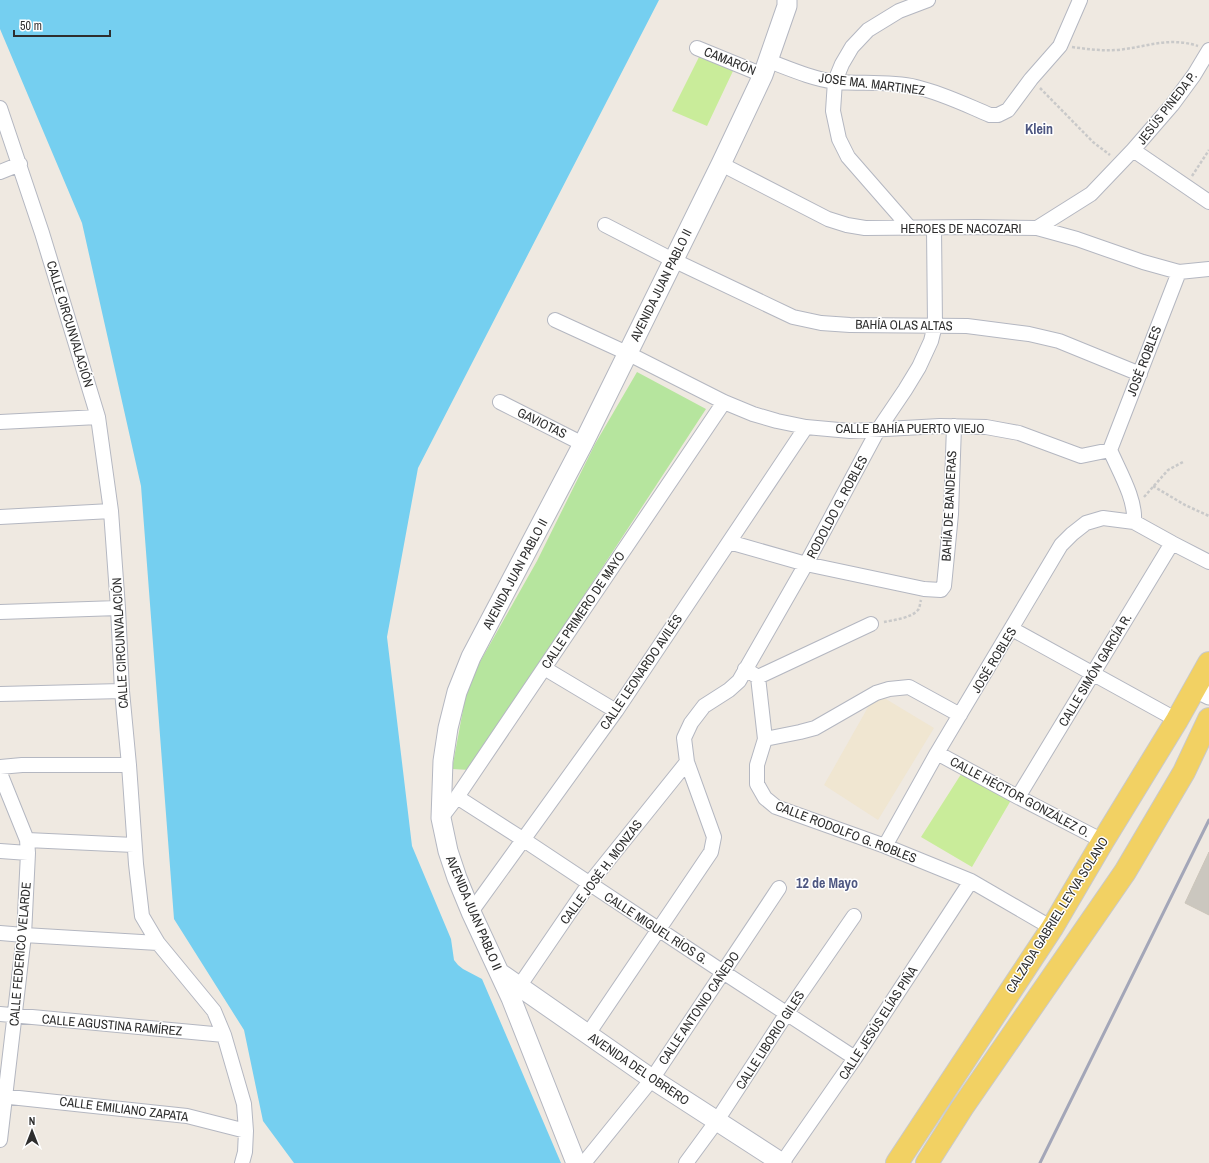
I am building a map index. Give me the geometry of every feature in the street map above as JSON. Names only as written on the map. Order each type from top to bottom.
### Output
[{"type":"main road","name":"AVENIDA JUAN PABLO II","points":[[576,1163],[515,992],[499,972],[456,878],[450,858],[441,818],[443,760],[448,728],[456,692],[471,657],[583,444],[721,164],[766,68],[789,2]]},
{"type":"main road","name":"CALZADA GABRIEL LEYVA SOLANO","points":[[897,1163],[1052,928],[1177,720],[1202,693],[1209,663]]},
{"type":"main road","points":[[927,1163],[962,1108],[1125,872],[1184,772],[1209,719]]},
{"type":"main road","points":[[1184,772],[1209,741]]},
{"type":"main road","name":"AVENIDA DEL OBRERO","points":[[515,992],[588,1034],[716,1122],[782,1163]]},
{"type":"street","points":[[910,228],[848,157],[839,139],[833,111],[835,82],[842,64],[852,47],[868,30],[899,12],[928,0]]},
{"type":"street","name":"JOSE MA. MARTINEZ","points":[[766,68],[835,82],[881,83],[914,87],[935,92],[990,115],[998,115],[1008,110],[1031,79],[1060,46],[1080,0]]},
{"type":"street","name":"CAMARÓN","points":[[697,48],[766,68]]},
{"type":"street","name":"JESÚS PINEDA P.","points":[[1037,228],[1091,194],[1133,150],[1172,105],[1194,75],[1206,49]]},
{"type":"street","name":"CALLE CIRCUNVALACIÓN","points":[[0,108],[20,164],[98,417],[111,511],[122,690],[130,765],[134,845],[142,916],[158,943],[214,1011],[224,1035],[244,1104],[246,1152],[242,1163]]},
{"type":"street","points":[[1133,150],[1209,202]]},
{"type":"street","points":[[0,172],[20,164]]},
{"type":"street","name":"HEROES DE NACOZARI","points":[[721,164],[828,219],[865,228],[1037,228],[1077,239],[1143,262],[1179,272],[1209,269]]},
{"type":"street","name":"BAHÍA OLAS ALTAS","points":[[605,225],[793,318],[828,324],[935,325],[995,329],[1059,341],[1140,374]]},
{"type":"street","name":"RODOLDO G. ROBLES","points":[[687,762],[684,738],[691,723],[704,706],[729,690],[739,681],[806,564],[878,430],[919,367],[935,325],[934,228]]},
{"type":"street","name":"JOSÉ ROBLES","points":[[1110,450],[1179,272]]},
{"type":"street","name":"CALLE BAHÍA PUERTO VIEJO","points":[[555,320],[627,353],[724,402],[753,414],[806,427],[850,431],[878,430],[911,426],[986,427],[1019,433],[1081,456],[1110,450]]},
{"type":"street","name":"GAVIOTAS","points":[[500,402],[583,444]]},
{"type":"street","name":"CALLE PRIMERO DE MAYO","points":[[441,818],[724,402]]},
{"type":"street","points":[[0,422],[98,417]]},
{"type":"street","name":"BAHÍA DE BANDERAS","points":[[924,589],[938,590],[943,589],[944,586],[951,514],[954,426]]},
{"type":"street","name":"CALLE LEONARDO AVILÉS","points":[[471,912],[616,711],[806,427]]},
{"type":"street","points":[[1110,450],[1134,515],[1172,543],[1209,562]]},
{"type":"street","points":[[0,517],[111,511]]},
{"type":"street","name":"JOSÉ ROBLES","points":[[885,846],[937,753],[1062,544],[1072,534],[1086,524],[1103,518],[1134,515]]},
{"type":"street","points":[[728,542],[806,564],[924,589]]},
{"type":"street","name":"CALLE SIMÓN GARCÍA R.","points":[[1018,797],[1172,543]]},
{"type":"street","points":[[0,612],[118,608]]},
{"type":"street","points":[[745,669],[758,677],[871,624]]},
{"type":"street","points":[[1012,629],[1177,720]]},
{"type":"street","points":[[544,668],[616,711]]},
{"type":"street","name":"CALLE RODOLFO G. ROBLES","points":[[758,677],[765,739],[757,765],[757,784],[765,798],[776,807],[885,846],[971,881],[1052,928]]},
{"type":"street","points":[[765,739],[815,728],[876,693],[889,689],[909,687],[960,715]]},
{"type":"street","points":[[0,694],[122,690]]},
{"type":"street","name":"CALLE HÉCTOR GONZÁLEZ O.","points":[[937,753],[1103,841]]},
{"type":"street","points":[[588,1034],[711,852],[714,837],[687,762]]},
{"type":"street","name":"CALLE JOSÉ H. MONZAS","points":[[515,992],[589,884],[687,762]]},
{"type":"street","points":[[0,767],[22,765],[130,765]]},
{"type":"street","name":"CALLE FEDERICO VELARDE","points":[[0,773],[4,790],[28,847],[24,935],[15,1016],[3,1096],[0,1140]]},
{"type":"street","name":"CALLE MIGUEL RÍOS G.","points":[[456,797],[524,840],[855,1058]]},
{"type":"street","points":[[0,851],[28,847],[134,845]]},
{"type":"street","name":"CALLE JESÚS ELÍAS PIÑA","points":[[782,1163],[855,1058],[971,881]]},
{"type":"street","name":"CALLE ANTONIO CAÑEDO","points":[[584,1163],[652,1079],[779,888]]},
{"type":"street","name":"CALLE LIBORIO GILES","points":[[686,1163],[716,1122],[787,1013],[854,916]]},
{"type":"street","points":[[0,933],[158,943]]},
{"type":"street","name":"CALLE AGUSTINA RAMÍREZ","points":[[0,1014],[224,1035]]},
{"type":"street","name":"CALLE EMILIANO ZAPATA","points":[[3,1096],[187,1116],[246,1131]]},
{"type":"path","points":[[1060,46],[1117,50],[1163,42],[1192,44],[1206,49]]},
{"type":"path","points":[[1031,79],[1093,142],[1120,162]]},
{"type":"path","points":[[1186,185],[1209,150]]},
{"type":"path","points":[[1134,515],[1153,486],[1168,470],[1183,462]]},
{"type":"path","points":[[1153,486],[1209,516]]},
{"type":"path","points":[[871,624],[899,619],[917,611],[924,589]]},
{"type":"shaded area","points":[[876,693],[934,728],[878,820],[824,785]]},
{"type":"green space","points":[[700,55],[733,71],[707,126],[672,111]]},
{"type":"green space","points":[[637,372],[706,409],[470,770],[452,769],[468,683],[537,561],[595,444]]},
{"type":"green space","points":[[965,768],[1014,795],[972,867],[921,837]]},
{"type":"water","points":[[0,0],[659,0],[418,468],[387,637],[412,846],[451,939],[454,960],[463,969],[482,979],[561,1163],[294,1163],[263,1121],[244,1030],[174,919],[141,486],[82,223],[0,29]]},
{"type":"building","points":[[1209,852],[1209,915],[1185,903]]},
{"type":"railway","points":[[1040,1163],[1209,820]]},
{"type":"district","name":"Klein","points":[[1039,129]]},
{"type":"district","name":"12 de Mayo","points":[[827,883]]}]
